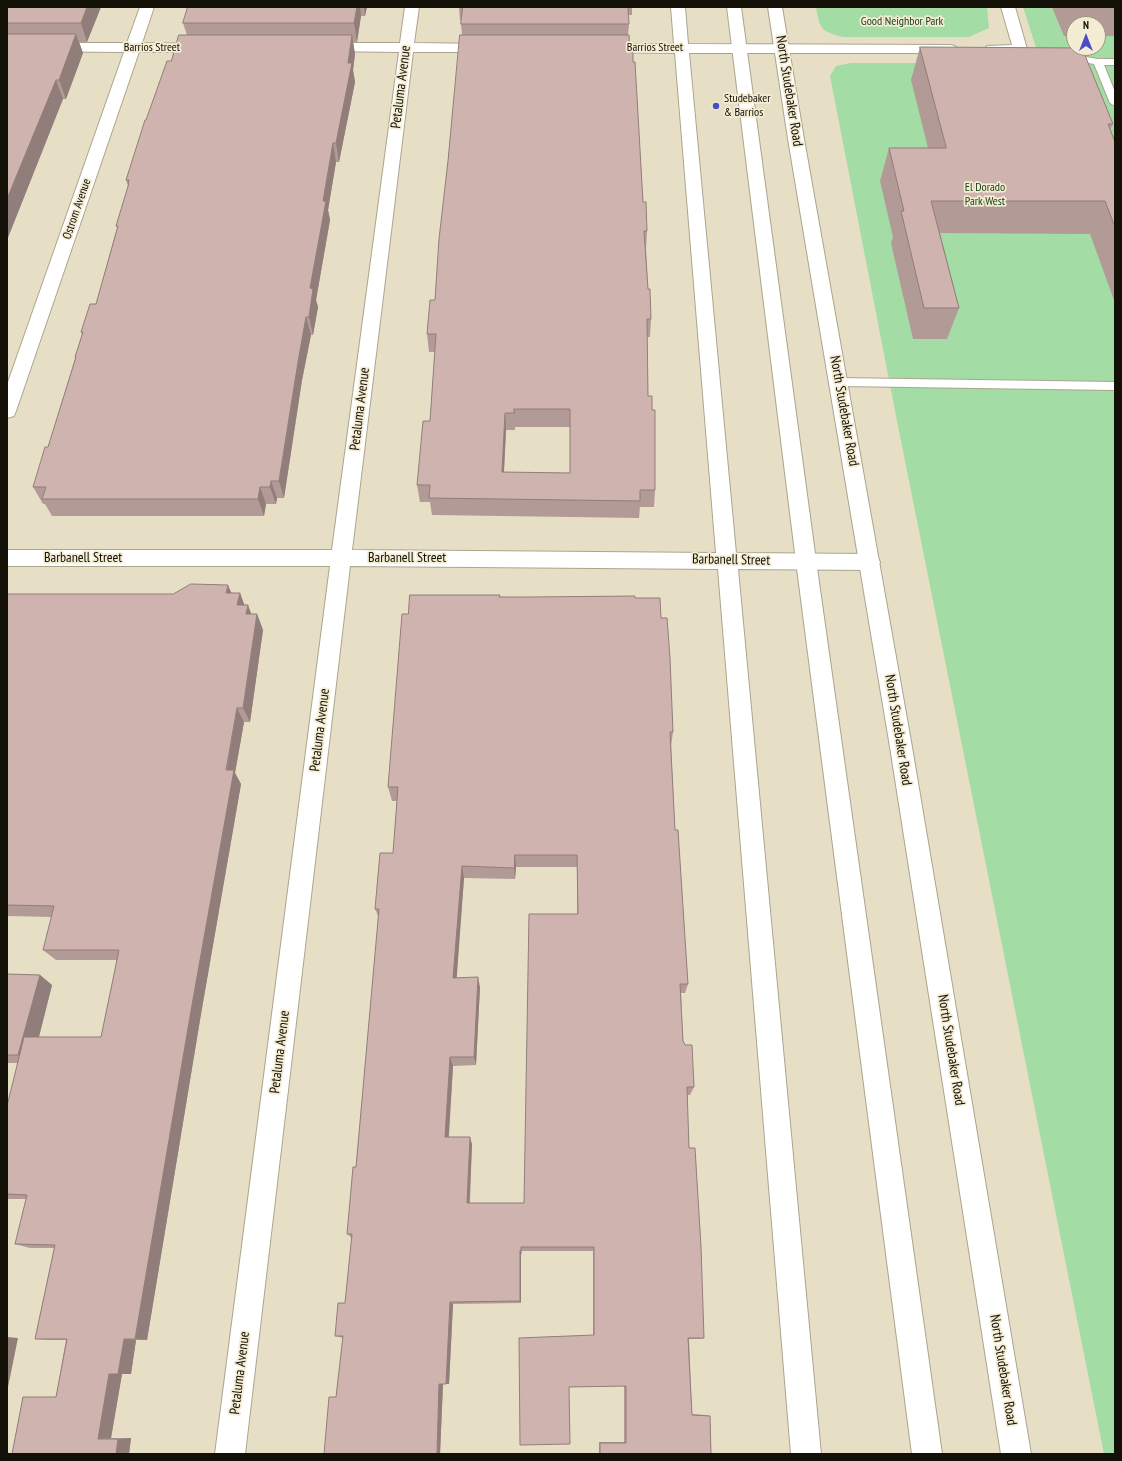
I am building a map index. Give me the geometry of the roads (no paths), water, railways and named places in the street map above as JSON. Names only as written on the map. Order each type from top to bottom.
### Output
[{"type":"street","name":"Ostrom Avenue","points":[[7,411],[147,7]]},
{"type":"street","name":"Petaluma Avenue","points":[[230,1454],[341,558],[412,7]]},
{"type":"street","points":[[678,7],[806,1454]]},
{"type":"street","points":[[734,7],[806,561],[927,1454]]},
{"type":"street","name":"North Studebaker Road","points":[[775,7],[796,139],[870,562],[1016,1454]]},
{"type":"street","points":[[980,49],[1024,50],[1008,7]]},
{"type":"street","name":"Barrios Street","points":[[7,47],[220,48]]},
{"type":"street","points":[[308,47],[505,48]]},
{"type":"street","name":"Barrios Street","points":[[583,48],[965,49]]},
{"type":"street","name":"Barbanell Street","points":[[7,558],[341,558],[870,562]]},
{"type":"lane","points":[[1059,55],[1098,62],[1115,62]]},
{"type":"lane","points":[[1098,62],[1115,103]]},
{"type":"lane","points":[[839,382],[1115,386]]},
{"type":"place","name":"Studebaker & Barrios","points":[[716,106]]},
{"type":"park label","name":"Good Neighbor Park","points":[[902,22]]},
{"type":"park label","name":"El Dorado Park West","points":[[985,195]]}]
